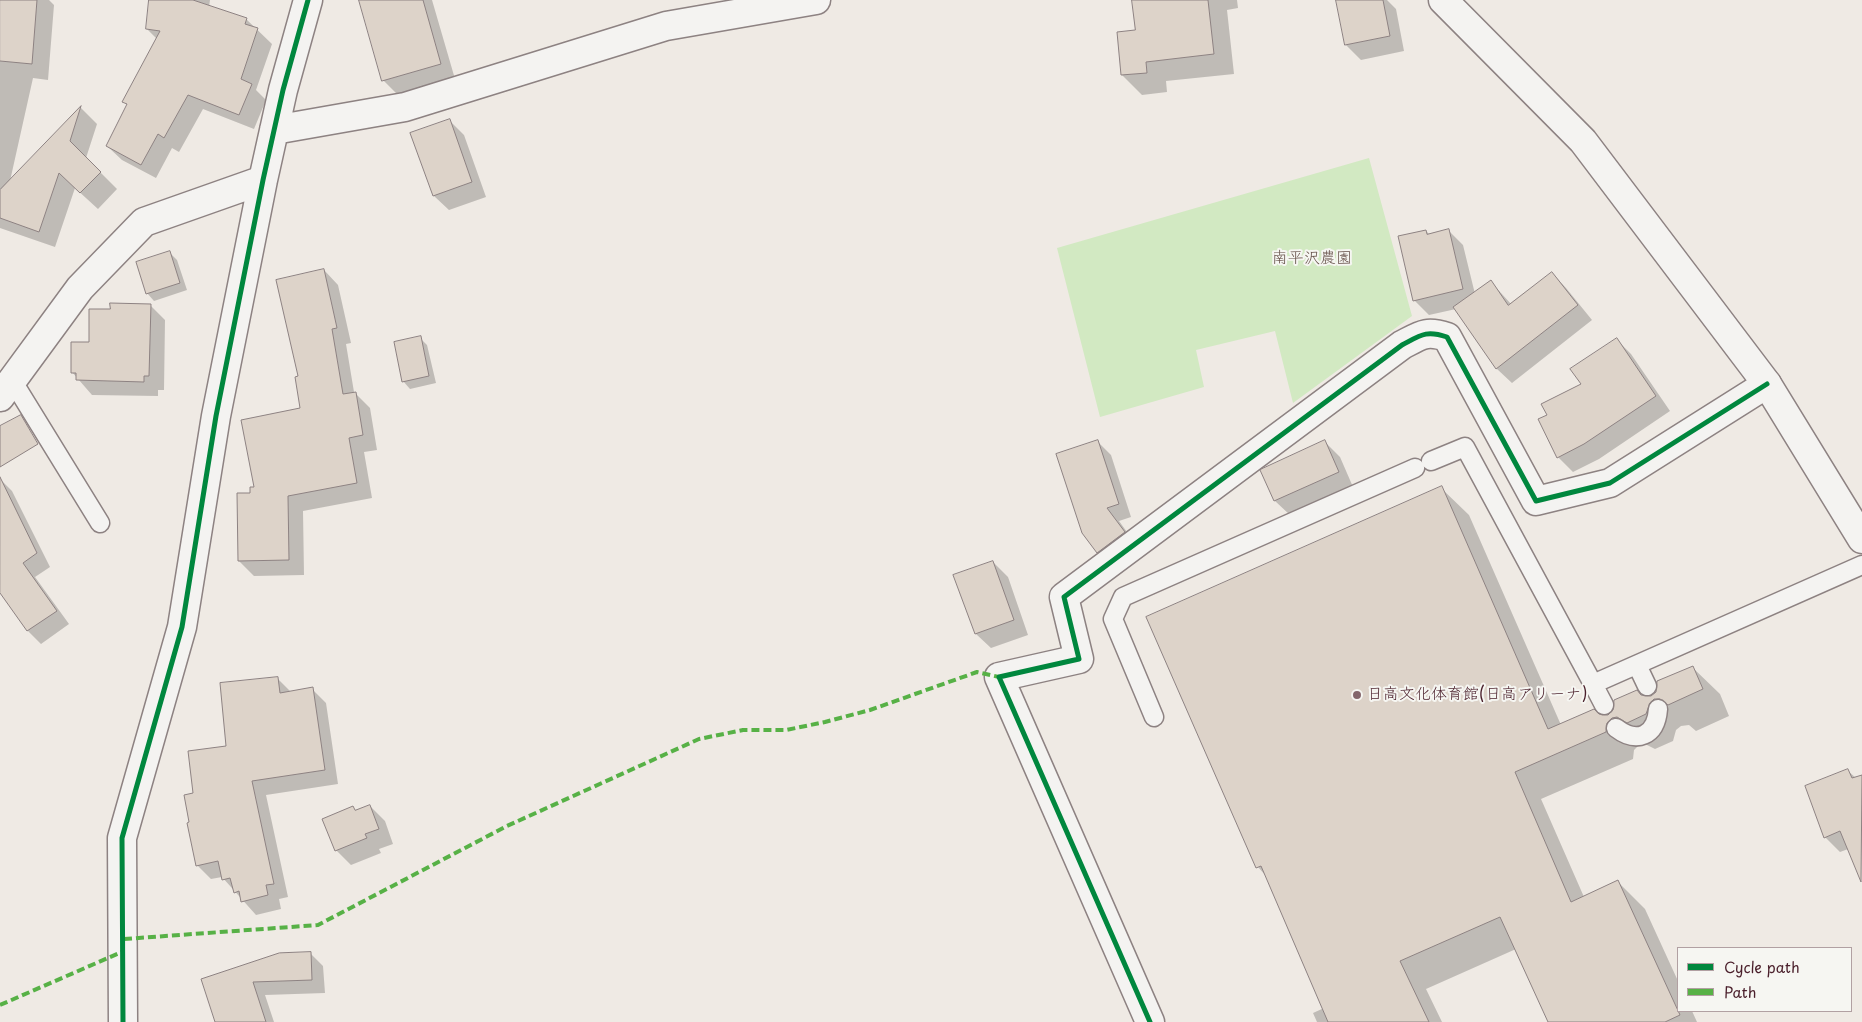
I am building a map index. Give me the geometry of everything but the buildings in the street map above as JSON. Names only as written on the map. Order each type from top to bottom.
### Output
[{"type":"street","points":[[123,1022],[122,838],[182,627],[216,416],[263,180],[283,90],[308,0]]},
{"type":"street","points":[[274,130],[405,107],[666,26],[816,0]]},
{"type":"street","points":[[1443,0],[1583,141],[1767,384],[1862,539]]},
{"type":"street","points":[[6,388],[80,288],[144,222],[263,180]]},
{"type":"street","points":[[1150,1022],[999,677],[1079,659],[1064,597],[1394,351],[1421,335],[1434,332],[1447,337],[1536,501],[1610,484],[1767,384]]},
{"type":"lane","points":[[6,388],[100,523]]},
{"type":"lane","points":[[1154,717],[1113,620],[1123,597],[1465,447],[1604,705]]},
{"type":"lane","points":[[1593,684],[1862,565]]},
{"type":"lane","points":[[1637,665],[1647,686]]},
{"type":"lane","points":[[1616,728],[1625,734],[1637,738],[1649,732],[1657,720],[1658,709]]},
{"type":"green space","name":"南平沢農園","points":[[1369,158],[1412,316],[1293,403],[1275,331],[1196,350],[1204,387],[1100,417],[1057,248]]},
{"type":"marked path","points":[[124,939],[318,925],[507,826],[699,739],[743,730],[786,730],[825,722],[870,710],[977,672],[999,677]]},
{"type":"marked path","points":[[0,1005],[124,951]]},
{"type":"cycle path","points":[[123,1022],[122,838],[182,627],[216,416],[263,180],[283,90],[308,0]]},
{"type":"cycle path","points":[[1150,1022],[999,677],[1079,659],[1064,597],[1402,345],[1424,335],[1434,334],[1447,337],[1536,501],[1610,483],[1767,384]]},
{"type":"place","name":"日高文化体育館(日高アリーナ)","points":[[1357,695]]}]
